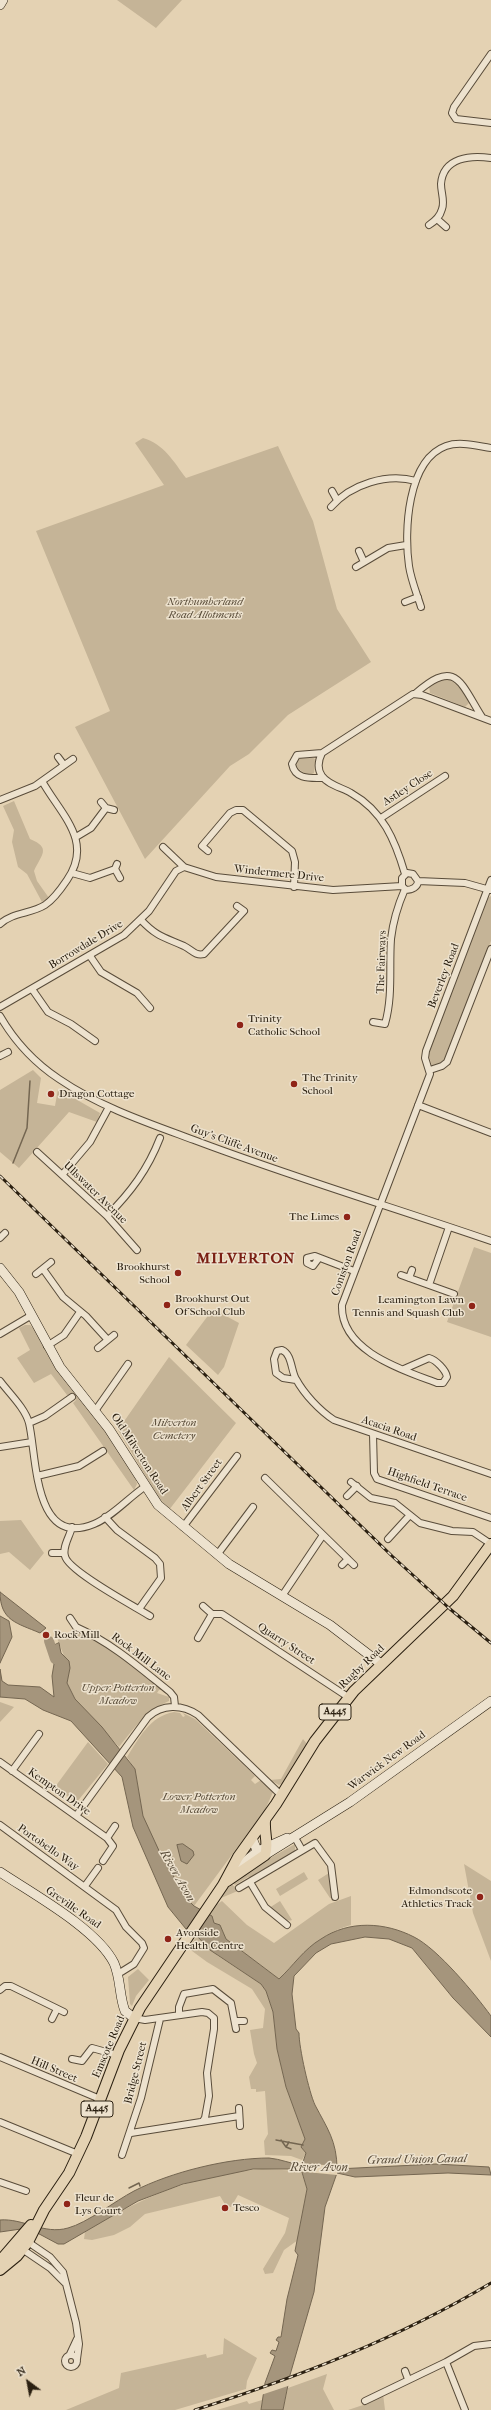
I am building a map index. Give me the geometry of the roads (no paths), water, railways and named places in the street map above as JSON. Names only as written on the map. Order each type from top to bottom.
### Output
[{"type":"main road","name":"Rugby Road","points":[[225,1881],[252,1838],[282,1796],[319,1735],[348,1697],[453,1596],[491,1544]]},
{"type":"main road","points":[[264,1850],[265,1821]]},
{"type":"main road","name":"Warwick New Road","points":[[212,1902],[225,1881],[264,1850]]},
{"type":"main road","name":"Emscote Road","points":[[0,2270],[29,2234],[59,2189],[78,2154],[117,2055],[134,2018],[212,1902]]},
{"type":"main road","name":"Emscote Road","points":[[0,2262],[29,2234]]},
{"type":"street","points":[[0,5],[2,0]]},
{"type":"street","points":[[491,54],[454,107],[452,113],[456,119],[491,123]]},
{"type":"street","points":[[429,225],[437,219],[443,204],[442,178],[449,167],[460,159],[470,156],[491,158]]},
{"type":"street","points":[[437,219],[446,227]]},
{"type":"street","points":[[421,607],[411,578],[406,545],[409,513],[416,481],[426,461],[445,446],[459,444],[491,448]]},
{"type":"street","points":[[331,507],[337,500],[355,489],[378,481],[402,477],[416,481]]},
{"type":"street","points":[[332,491],[337,500]]},
{"type":"street","points":[[356,566],[388,548],[406,545]]},
{"type":"street","points":[[359,551],[364,562]]},
{"type":"street","points":[[405,602],[418,598]]},
{"type":"street","points":[[482,717],[459,681],[452,676],[443,675],[436,678],[416,693],[409,695],[322,753],[297,755],[292,764],[295,770],[304,778],[323,778],[356,795],[381,818],[396,846],[405,874],[413,874],[418,880],[465,883],[489,890]]},
{"type":"street","points":[[416,693],[491,721]]},
{"type":"street","points":[[322,753],[319,766],[323,778]]},
{"type":"street","points":[[58,756],[64,765]]},
{"type":"street","points":[[0,800],[42,781],[73,759]]},
{"type":"street","name":"Astley Close","points":[[381,818],[445,776]]},
{"type":"street","points":[[0,924],[9,918],[45,905],[54,897],[72,873],[79,856],[76,837],[42,781]]},
{"type":"street","points":[[101,802],[106,808],[114,810]]},
{"type":"street","points":[[76,837],[91,828],[106,808]]},
{"type":"street","points":[[208,851],[202,846],[230,813],[236,810],[244,810],[292,851],[295,862],[294,887]]},
{"type":"street","name":"Windermere Drive","points":[[163,847],[184,867],[216,877],[294,887],[339,890],[403,888]]},
{"type":"street","points":[[72,873],[90,878],[116,866],[120,878]]},
{"type":"street","name":"Borrowdale Drive","points":[[0,1007],[119,939],[141,920],[156,902],[176,871],[184,867]]},
{"type":"street","name":"The Fairways","points":[[373,1022],[385,1024],[388,1014],[392,976],[392,930],[403,888],[402,881],[405,874]]},
{"type":"street","points":[[403,888],[413,888],[418,880]]},
{"type":"street","name":"Beverley Road","points":[[430,1070],[425,1058],[426,1051],[489,890],[491,880]]},
{"type":"street","points":[[141,920],[162,938],[186,947],[198,955],[204,954],[244,912],[237,906]]},
{"type":"street","points":[[379,1205],[430,1070],[442,1066],[447,1062],[491,948]]},
{"type":"street","points":[[90,956],[101,972],[137,993],[150,1008]]},
{"type":"street","points":[[32,989],[48,1012],[71,1024],[95,1041]]},
{"type":"street","name":"Guy's Cliffe Avenue","points":[[0,1016],[18,1043],[41,1066],[66,1084],[109,1107],[258,1164],[491,1241]]},
{"type":"street","points":[[0,1056],[8,1052]]},
{"type":"street","points":[[418,1105],[491,1133]]},
{"type":"street","points":[[62,1175],[90,1142],[109,1107]]},
{"type":"street","points":[[108,1216],[141,1178],[160,1138]]},
{"type":"street","name":"Ullswater Avenue","points":[[37,1152],[108,1216],[137,1250]]},
{"type":"street","name":"Coniston Road","points":[[379,1205],[342,1305],[342,1314],[345,1326],[356,1339],[376,1356],[404,1370],[438,1383],[443,1383],[447,1377],[446,1373],[435,1361],[429,1358],[404,1370]]},
{"type":"street","points":[[429,1285],[449,1227]]},
{"type":"street","points":[[319,1258],[354,1271]]},
{"type":"street","points":[[36,1274],[51,1262]]},
{"type":"street","points":[[43,1269],[63,1297],[107,1339]]},
{"type":"street","points":[[409,1278],[412,1270]]},
{"type":"street","name":"Old Milverton Road","points":[[1,1271],[17,1289],[47,1346],[64,1372],[96,1411],[158,1505],[217,1555],[330,1625],[381,1664]]},
{"type":"street","points":[[401,1275],[454,1294]]},
{"type":"street","points":[[47,1346],[64,1335],[80,1312]]},
{"type":"street","points":[[0,1334],[32,1315]]},
{"type":"street","points":[[98,1348],[107,1339],[114,1335]]},
{"type":"street","name":"Acacia Road","points":[[296,1380],[283,1378],[276,1373],[274,1356],[278,1350],[286,1352],[296,1380],[320,1410],[330,1418],[491,1474]]},
{"type":"street","points":[[96,1411],[124,1365]]},
{"type":"street","points":[[0,1381],[26,1415],[29,1422],[40,1496],[47,1510],[59,1521],[72,1527],[91,1525],[105,1517],[146,1486]]},
{"type":"street","points":[[62,1395],[66,1401]]},
{"type":"street","points":[[29,1422],[45,1416],[72,1397]]},
{"type":"street","name":"Highfield Terrace","points":[[373,1434],[374,1473],[376,1478],[491,1518]]},
{"type":"street","points":[[0,1447],[32,1442]]},
{"type":"street","points":[[93,1449],[97,1455]]},
{"type":"street","points":[[37,1476],[79,1466],[103,1451]]},
{"type":"street","name":"Albert Street","points":[[183,1527],[237,1456]]},
{"type":"street","points":[[265,1478],[354,1564]]},
{"type":"street","points":[[351,1482],[371,1498],[395,1503],[420,1523],[443,1530],[473,1532],[491,1544]]},
{"type":"street","points":[[266,1489],[271,1484]]},
{"type":"street","points":[[347,1496],[357,1486]]},
{"type":"street","points":[[217,1555],[253,1507]]},
{"type":"street","points":[[388,1539],[410,1516]]},
{"type":"street","points":[[105,1517],[117,1530],[155,1558],[160,1564],[161,1578],[139,1609]]},
{"type":"street","points":[[72,1527],[64,1553],[70,1565],[150,1616]]},
{"type":"street","points":[[388,1529],[393,1534]]},
{"type":"street","points":[[282,1596],[323,1535]]},
{"type":"street","points":[[52,1553],[64,1553]]},
{"type":"street","points":[[342,1565],[348,1559]]},
{"type":"street","name":"Quarry Street","points":[[203,1606],[212,1614],[222,1614],[348,1697]]},
{"type":"street","points":[[198,1638],[212,1614]]},
{"type":"street","name":"Rock Mill Lane","points":[[70,1618],[76,1627],[92,1633],[127,1657],[170,1692],[174,1697],[175,1706]]},
{"type":"street","name":"Warwick New Road","points":[[264,1850],[294,1836],[354,1800],[491,1701]]},
{"type":"street","points":[[76,1816],[134,1735],[154,1712],[175,1706],[187,1709],[198,1716],[282,1796]]},
{"type":"street","points":[[12,1771],[39,1734]]},
{"type":"street","name":"Kempton Drive","points":[[0,1762],[107,1838]]},
{"type":"street","name":"Portobello Way","points":[[0,1825],[113,1906],[128,1931],[143,1946],[143,1951],[134,1964],[118,1974]]},
{"type":"street","points":[[103,1861],[113,1846],[107,1838],[115,1826]]},
{"type":"street","points":[[294,1836],[302,1850]]},
{"type":"street","points":[[252,1838],[264,1850]]},
{"type":"street","points":[[240,1888],[315,1843],[331,1865],[335,1897]]},
{"type":"street","name":"Portobello Way","points":[[85,1886],[98,1868]]},
{"type":"street","name":"Greville Road","points":[[0,1872],[91,1934],[106,1950],[118,1974],[124,2007],[128,2014],[134,2018]]},
{"type":"street","points":[[250,1882],[265,1907],[287,1925]]},
{"type":"street","points":[[0,1990],[5,1986],[11,1986],[64,2012]]},
{"type":"street","points":[[179,2015],[179,2007],[184,1994],[213,1989],[231,2003],[236,2029]]},
{"type":"street","points":[[52,2020],[57,2009]]},
{"type":"street","points":[[134,2018],[142,2020],[204,2012],[210,2014],[214,2020],[207,2072],[209,2096],[205,2118],[203,2121]]},
{"type":"street","name":"Bridge Street","points":[[122,2155],[131,2133],[160,2018]]},
{"type":"street","points":[[235,2021],[244,2021]]},
{"type":"street","points":[[81,2069],[80,2062],[92,2048],[117,2055]]},
{"type":"street","name":"Hill Street","points":[[0,2057],[100,2099]]},
{"type":"street","points":[[72,2059],[80,2062]]},
{"type":"street","points":[[239,2108],[240,2126]]},
{"type":"street","points":[[131,2133],[239,2116]]},
{"type":"street","points":[[0,2122],[78,2154]]},
{"type":"street","points":[[0,2182],[26,2191]]},
{"type":"street","points":[[29,2234],[63,2272],[76,2323],[77,2339],[79,2344],[75,2366],[68,2366],[65,2359],[70,2354],[77,2339]]},
{"type":"street","points":[[29,2234],[50,2268],[66,2284]]},
{"type":"street","points":[[366,2400],[446,2362],[477,2345],[491,2344]]},
{"type":"street","points":[[70,2354],[77,2359]]},
{"type":"street","points":[[446,2362],[465,2410]]},
{"type":"street","points":[[405,2371],[408,2379]]},
{"type":"water","points":[[0,1592],[46,1628],[40,1633],[11,1620],[3,1609]]},
{"type":"water","points":[[0,1616],[9,1621],[12,1637],[0,1663]]},
{"type":"water","points":[[59,1643],[61,1653],[69,1661],[70,1668],[67,1683],[75,1699],[102,1727],[135,1769],[143,1816],[161,1855],[187,1899],[194,1906],[212,1916],[214,1923],[220,1925],[226,1939],[279,1979],[309,1948],[332,1933],[355,1926],[367,1925],[391,1928],[414,1937],[434,1951],[466,1984],[491,2016],[491,2037],[453,1998],[412,1948],[389,1939],[365,1937],[331,1944],[316,1953],[294,1976],[292,1994],[296,2029],[299,2033],[305,2070],[315,2105],[333,2143],[337,2159],[337,2169],[436,2164],[489,2167],[491,2175],[448,2173],[355,2177],[337,2173],[325,2207],[314,2292],[290,2375],[283,2410],[261,2410],[265,2383],[275,2356],[270,2353],[272,2350],[276,2351],[279,2342],[276,2340],[278,2337],[281,2337],[287,2299],[298,2255],[295,2251],[307,2189],[301,2169],[253,2169],[183,2184],[138,2201],[64,2244],[58,2244],[28,2228],[0,2232],[0,2220],[17,2221],[50,2229],[59,2230],[68,2228],[84,2222],[134,2191],[182,2172],[236,2160],[269,2158],[302,2165],[306,2153],[301,2147],[305,2139],[286,2087],[277,2049],[273,2012],[266,1991],[261,1984],[210,1950],[197,1936],[186,1929],[168,1907],[133,1827],[122,1777],[71,1721],[43,1710],[25,1699],[0,1697],[0,1669],[2,1681],[8,1685],[40,1687],[54,1697],[52,1676],[54,1664],[49,1648]]},
{"type":"water","points":[[183,1844],[193,1851],[194,1855],[187,1864],[181,1861],[177,1845]]},
{"type":"waterway","points":[[13,1163],[27,1128],[30,1081]]},
{"type":"waterway","name":"River Avon","points":[[49,1641],[55,1659]]},
{"type":"waterway","points":[[276,2140],[303,2145]]},
{"type":"waterway","points":[[281,2140],[286,2147],[289,2142]]},
{"type":"waterway","points":[[286,2147],[291,2149]]},
{"type":"waterway","points":[[129,2188],[139,2183],[140,2186]]},
{"type":"railway","points":[[0,1176],[392,1556],[450,1609],[491,1643]]},
{"type":"railway","points":[[195,2410],[271,2384],[346,2355],[420,2322],[491,2283]]},
{"type":"place","name":"Trinity Catholic School","points":[[240,1025]]},
{"type":"place","name":"The Trinity School","points":[[294,1084]]},
{"type":"place","name":"Dragon Cottage","points":[[51,1094]]},
{"type":"place","name":"The Limes","points":[[347,1217]]},
{"type":"place","name":"Brookhurst School","points":[[178,1273]]},
{"type":"place","name":"Brookhurst Out Of School Club","points":[[167,1305]]},
{"type":"place","name":"Leamington Lawn Tennis and Squash Club","points":[[472,1306]]},
{"type":"place","name":"Rock Mill","points":[[46,1635]]},
{"type":"place","name":"Edmondscote Athletics Track","points":[[480,1897]]},
{"type":"place","name":"Avonside Health Centre","points":[[168,1939]]},
{"type":"place","name":"Fleur de Lys Court","points":[[67,2204]]},
{"type":"place","name":"Tesco","points":[[225,2208]]},
{"type":"district","name":"MILVERTON","points":[[246,1259]]},
{"type":"park label","name":"Northumberland Road Allotments","points":[[205,608]]},
{"type":"park label","name":"Milverton Cemetery","points":[[174,1429]]},
{"type":"park label","name":"Upper Potterton Meadow","points":[[118,1694]]},
{"type":"park label","name":"Lower Potterton Meadow","points":[[199,1803]]},
{"type":"water label","name":"Grand Union Canal","points":[[417,2160]]}]
